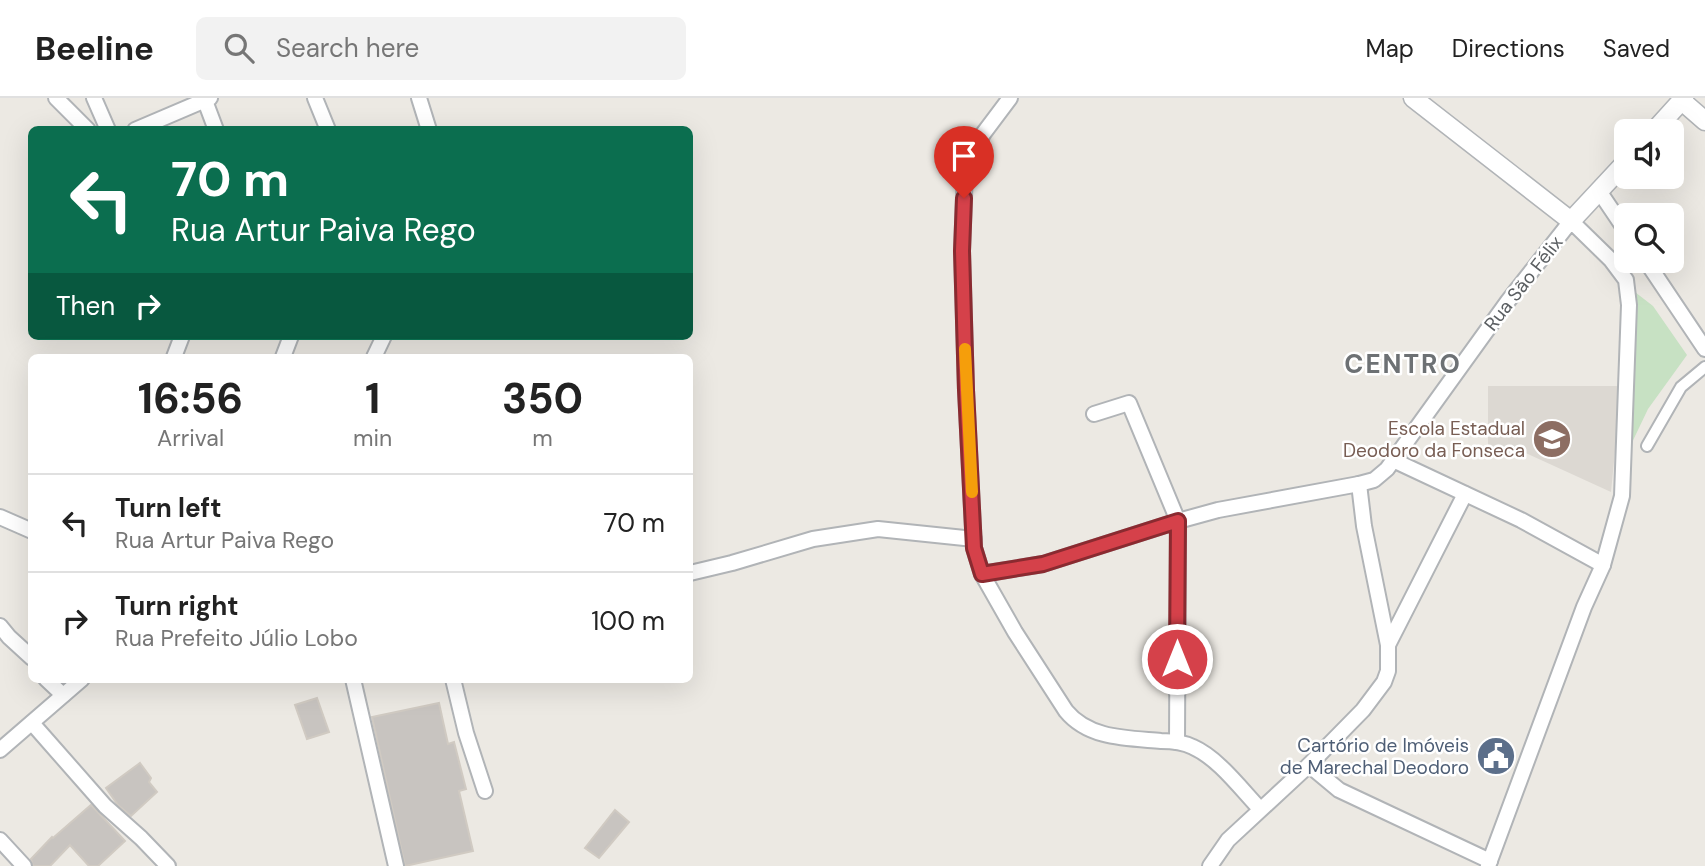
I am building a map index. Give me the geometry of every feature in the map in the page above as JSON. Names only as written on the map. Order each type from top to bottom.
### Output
[{"type":"street","points":[[57,98],[84,126]]},
{"type":"street","points":[[93,98],[106,126]]},
{"type":"street","points":[[315,98],[326,126]]},
{"type":"street","points":[[419,98],[428,126]]},
{"type":"street","points":[[1010,98],[983,134],[965,171],[962,251],[966,390],[974,548],[982,574],[1015,632],[1066,711],[1076,722],[1111,737],[1177,742],[1193,747],[1213,760],[1260,809]]},
{"type":"street","points":[[144,126],[206,99],[215,126]]},
{"type":"street","points":[[1309,765],[1339,790],[1489,864],[1584,607],[1603,565],[1622,496],[1629,305],[1626,281],[1611,260],[1571,221],[1413,99]]},
{"type":"street","points":[[1665,119],[1683,99],[1705,121]]},
{"type":"street","points":[[1571,221],[1614,175]]},
{"type":"street","points":[[1599,191],[1614,213]]},
{"type":"street","name":"Rua São Félix","points":[[1359,484],[1374,480],[1387,469],[1508,301],[1571,221]]},
{"type":"street","points":[[1654,273],[1705,349]]},
{"type":"street","points":[[1647,446],[1681,387],[1705,367]]},
{"type":"street","points":[[1094,414],[1129,403],[1178,521],[1177,742]]},
{"type":"street","points":[[1393,460],[1521,520],[1603,565]]},
{"type":"street","points":[[982,574],[1043,564],[1218,510],[1359,484],[1364,526],[1388,645],[1388,671],[1384,682],[1363,710],[1309,765],[1228,839],[1210,866]]},
{"type":"street","points":[[1388,645],[1465,495]]},
{"type":"street","points":[[0,517],[28,529]]},
{"type":"street","points":[[693,572],[842,533],[878,529],[974,539]]},
{"type":"street","points":[[0,626],[28,654]]},
{"type":"street","points":[[50,683],[63,695]]},
{"type":"street","points":[[0,750],[77,683]]},
{"type":"street","points":[[354,683],[396,866]]},
{"type":"street","points":[[454,683],[466,733],[485,791]]},
{"type":"street","points":[[32,723],[105,806],[168,866]]},
{"type":"street","points":[[0,840],[24,866]]},
{"type":"shaded area","name":"Escola Estadual Deodoro da Fonseca","points":[[1488,386],[1619,386],[1611,492],[1515,448],[1488,448]]},
{"type":"green space","points":[[1622,282],[1653,306],[1687,355],[1648,409],[1627,453]]},
{"type":"building","points":[[317,698],[329,732],[307,739],[295,705]]},
{"type":"building","points":[[439,703],[448,744],[454,742],[466,789],[459,791],[473,851],[405,866],[372,717]]},
{"type":"building","points":[[140,763],[157,792],[131,816],[118,805],[106,788]]},
{"type":"building","points":[[91,805],[125,841],[98,866],[89,866],[70,845],[50,866],[33,866],[31,859],[52,837]]},
{"type":"building","points":[[615,810],[629,822],[599,858],[585,848]]},
{"type":"slow traffic","points":[[965,349],[972,492]]},
{"type":"place","name":"Escola Estadual Deodoro da Fonseca","points":[[1552,439]]},
{"type":"place","name":"Cartório de Imóveis de Marechal Deodoro","points":[[1496,756]]},
{"type":"district","name":"CENTRO","points":[[1403,364]]},
{"type":"route","points":[[964,198],[962,251],[966,390],[974,548],[982,574],[1043,564],[1178,521],[1177,659]]}]
